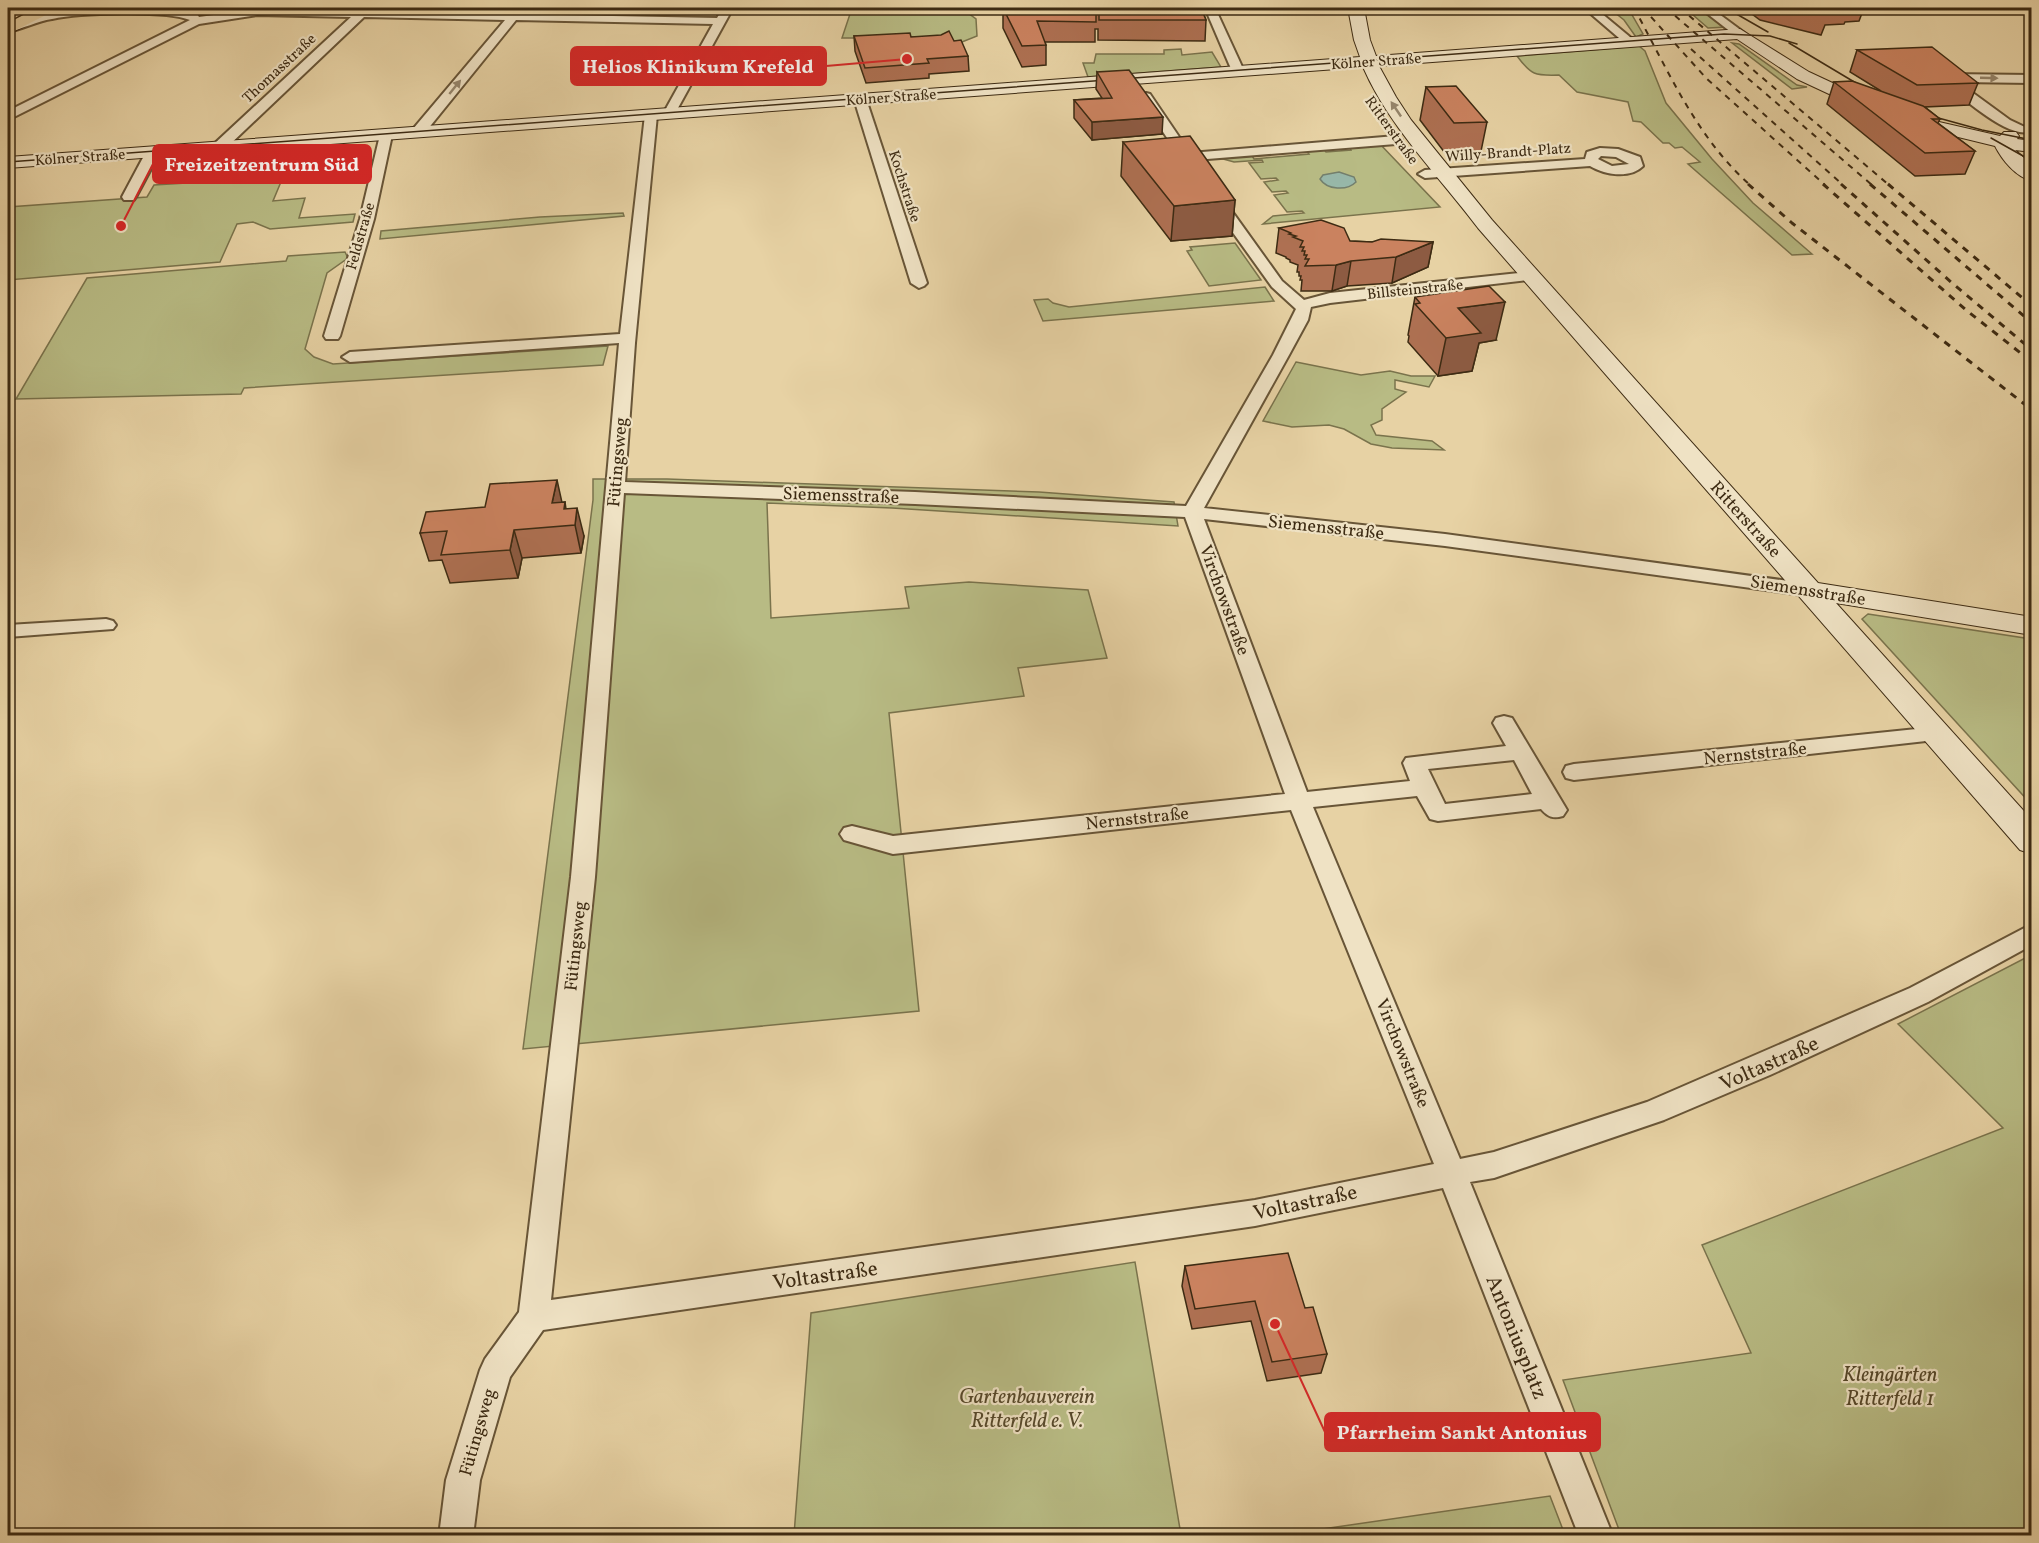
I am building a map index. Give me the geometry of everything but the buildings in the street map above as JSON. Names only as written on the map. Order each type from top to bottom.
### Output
[{"type":"main road","points":[[8,22],[33,8]]},
{"type":"main road","points":[[8,29],[48,8]]},
{"type":"main road","name":"Ritterstraße","points":[[1356,10],[1368,61],[1434,174]]},
{"type":"main road","name":"Ritterstraße","points":[[1356,10],[1348,41],[1349,63],[1357,80]]},
{"type":"main road","points":[[1740,34],[1802,75],[1828,89],[1879,109],[2031,147]]},
{"type":"main road","name":"Kölner Straße","points":[[8,163],[1740,34]]},
{"type":"main road","name":"Ritterstraße","points":[[1380,117],[1396,140],[1485,224],[2031,842]]},
{"type":"main road","points":[[1953,128],[2029,130]]},
{"type":"main road","points":[[1953,128],[1999,152],[2031,175]]},
{"type":"main road","points":[[2013,161],[2003,148],[2004,142],[2010,136],[2029,130]]},
{"type":"main road","name":"Siemensstraße","points":[[1810,590],[2031,626]]},
{"type":"street","points":[[597,19],[605,8]]},
{"type":"street","points":[[660,114],[728,8]]},
{"type":"street","points":[[1210,8],[1238,71]]},
{"type":"street","points":[[1589,8],[1630,42]]},
{"type":"street","points":[[1705,8],[1740,34]]},
{"type":"street","points":[[8,116],[196,21],[262,10],[720,21]]},
{"type":"street","points":[[8,29],[47,16],[78,11],[177,12],[193,16],[196,21]]},
{"type":"street","name":"Thomasstraße","points":[[219,147],[361,14]]},
{"type":"street","points":[[418,132],[513,17]]},
{"type":"street","points":[[2029,130],[2006,123],[1948,78],[2031,79]]},
{"type":"street","points":[[1133,79],[1277,284],[1292,300],[1302,305],[1303,313],[1300,320],[1192,512]]},
{"type":"street","name":"Kochstraße","points":[[860,99],[919,283]]},
{"type":"street","name":"Fütingsweg","points":[[456,1536],[463,1480],[496,1370],[534,1317],[583,877],[628,338],[660,114]]},
{"type":"street","name":"Feldstraße","points":[[332,336],[367,219],[386,135]]},
{"type":"street","points":[[1187,157],[1396,140]]},
{"type":"street","name":"Kölner Straße","points":[[129,196],[153,152]]},
{"type":"street","name":"Willy-Brandt-Platz","points":[[1434,174],[1593,162]]},
{"type":"street","name":"Billsteinstraße","points":[[1302,305],[1330,298],[1529,276]]},
{"type":"street","points":[[350,357],[628,338]]},
{"type":"street","name":"Siemensstraße","points":[[615,487],[915,498],[1192,512],[1445,540],[1810,590]]},
{"type":"street","name":"Virchowstraße","points":[[1192,512],[1299,800],[1451,1172]]},
{"type":"street","points":[[8,631],[106,625]]},
{"type":"street","points":[[1504,723],[1521,752],[1551,805],[1438,813],[1414,763],[1521,752]]},
{"type":"street","name":"Nernststraße","points":[[1574,772],[1936,734]]},
{"type":"street","name":"Nernststraße","points":[[852,834],[894,845],[1424,787]]},
{"type":"street","name":"Voltastraße","points":[[534,1317],[1255,1213],[1494,1165],[1654,1112],[1919,995],[2031,933]]},
{"type":"street","name":"Antoniusplatz","points":[[1451,1172],[1596,1536]]},
{"type":"green space","points":[[852,8],[961,8],[976,19],[977,36],[957,44],[887,38],[842,38]]},
{"type":"green space","points":[[1609,8],[1628,8],[1643,34],[1636,37],[1624,20]]},
{"type":"green space","points":[[1685,8],[1700,8],[1727,27],[1708,28]]},
{"type":"green space","points":[[1732,43],[1739,44],[1797,85],[1807,87],[1792,89]]},
{"type":"green space","points":[[1639,46],[1645,51],[1666,103],[1712,159],[1753,203],[1812,254],[1792,255],[1688,164],[1700,162],[1682,147],[1675,148],[1669,143],[1663,143],[1641,122],[1633,121],[1628,102],[1577,92],[1559,75],[1544,75],[1530,71],[1517,56]]},
{"type":"green space","points":[[1181,49],[1182,55],[1212,52],[1221,67],[1088,77],[1083,63],[1094,63],[1096,54],[1164,54],[1164,50]]},
{"type":"green space","points":[[1379,143],[1440,207],[1263,224],[1273,216],[1304,213],[1302,211],[1287,212],[1274,195],[1288,193],[1286,191],[1272,192],[1264,182],[1278,180],[1276,178],[1261,179],[1249,163],[1263,162],[1262,160],[1234,162],[1216,157],[1251,154],[1254,159],[1309,154],[1306,150],[1323,148],[1326,152],[1351,150],[1349,146]]},
{"type":"green space","points":[[283,177],[273,201],[305,198],[299,218],[355,214],[353,222],[270,229],[253,222],[237,224],[220,262],[8,280],[8,207],[147,197],[154,185]]},
{"type":"green space","points":[[623,213],[624,216],[380,239],[381,231],[540,217]]},
{"type":"green space","points":[[1235,243],[1261,280],[1209,286],[1187,251],[1192,250],[1190,247]]},
{"type":"green space","points":[[345,252],[348,258],[327,273],[305,349],[314,357],[333,364],[608,346],[603,365],[244,388],[241,394],[16,399],[87,278],[286,261],[288,256]]},
{"type":"green space","points":[[1265,287],[1274,301],[1043,321],[1034,300],[1048,299],[1053,303],[1069,307]]},
{"type":"green space","points":[[1296,362],[1361,375],[1390,371],[1411,376],[1435,376],[1429,387],[1395,380],[1395,389],[1406,392],[1382,409],[1382,420],[1371,425],[1376,435],[1432,441],[1444,450],[1392,448],[1371,444],[1344,429],[1329,425],[1292,427],[1263,421]]},
{"type":"green space","points":[[593,479],[667,479],[1039,492],[1174,502],[1178,526],[892,508],[767,503],[771,618],[909,608],[905,587],[969,582],[1088,590],[1107,658],[1018,668],[1024,696],[889,713],[919,1011],[523,1049],[593,500]]},
{"type":"green space","points":[[1868,614],[2031,639],[2031,804],[1862,619]]},
{"type":"green space","name":"Kleingärten Ritterfeld 1","points":[[2031,955],[2031,1535],[1621,1535],[1563,1380],[1751,1353],[1702,1245],[2003,1128],[1898,1024]]},
{"type":"green space","name":"Gartenbauverein Ritterfeld e. V.","points":[[1135,1262],[1181,1535],[794,1535],[811,1313]]},
{"type":"green space","points":[[1550,1496],[1565,1535],[1281,1535]]},
{"type":"shaded area","points":[[1339,172],[1354,177],[1356,182],[1348,187],[1337,188],[1323,183],[1320,179],[1323,175]]},
{"type":"tram line","points":[[1726,8],[1768,32]]},
{"type":"tram line","points":[[8,162],[1724,34],[1770,36],[1797,44]]},
{"type":"tram line","points":[[1789,43],[1866,89]]},
{"type":"tram line","points":[[1924,114],[1982,130],[2032,140]]},
{"type":"tram line","points":[[1991,138],[2032,161]]},
{"type":"railway","points":[[1634,8],[1684,102],[1714,146],[1750,185]]},
{"type":"railway","points":[[1643,8],[1706,78],[1825,185]]},
{"type":"railway","points":[[1666,8],[1872,185]]},
{"type":"railway","points":[[1680,8],[1889,185]]},
{"type":"railway","points":[[1691,49],[1843,185]]},
{"type":"railway","points":[[1748,184],[1792,223],[2032,410]]},
{"type":"railway","points":[[1823,184],[1966,310],[2032,362]]},
{"type":"railway","points":[[1841,184],[1951,282],[2032,350]]},
{"type":"railway","points":[[1870,184],[2032,323]]},
{"type":"railway","points":[[1888,184],[2032,306]]},
{"type":"place","name":"Helios Klinikum Krefeld","points":[[907,59]]},
{"type":"place","name":"Freizeitzentrum Süd","points":[[121,226]]},
{"type":"place","name":"Pfarrheim Sankt Antonius","points":[[1275,1324]]}]
